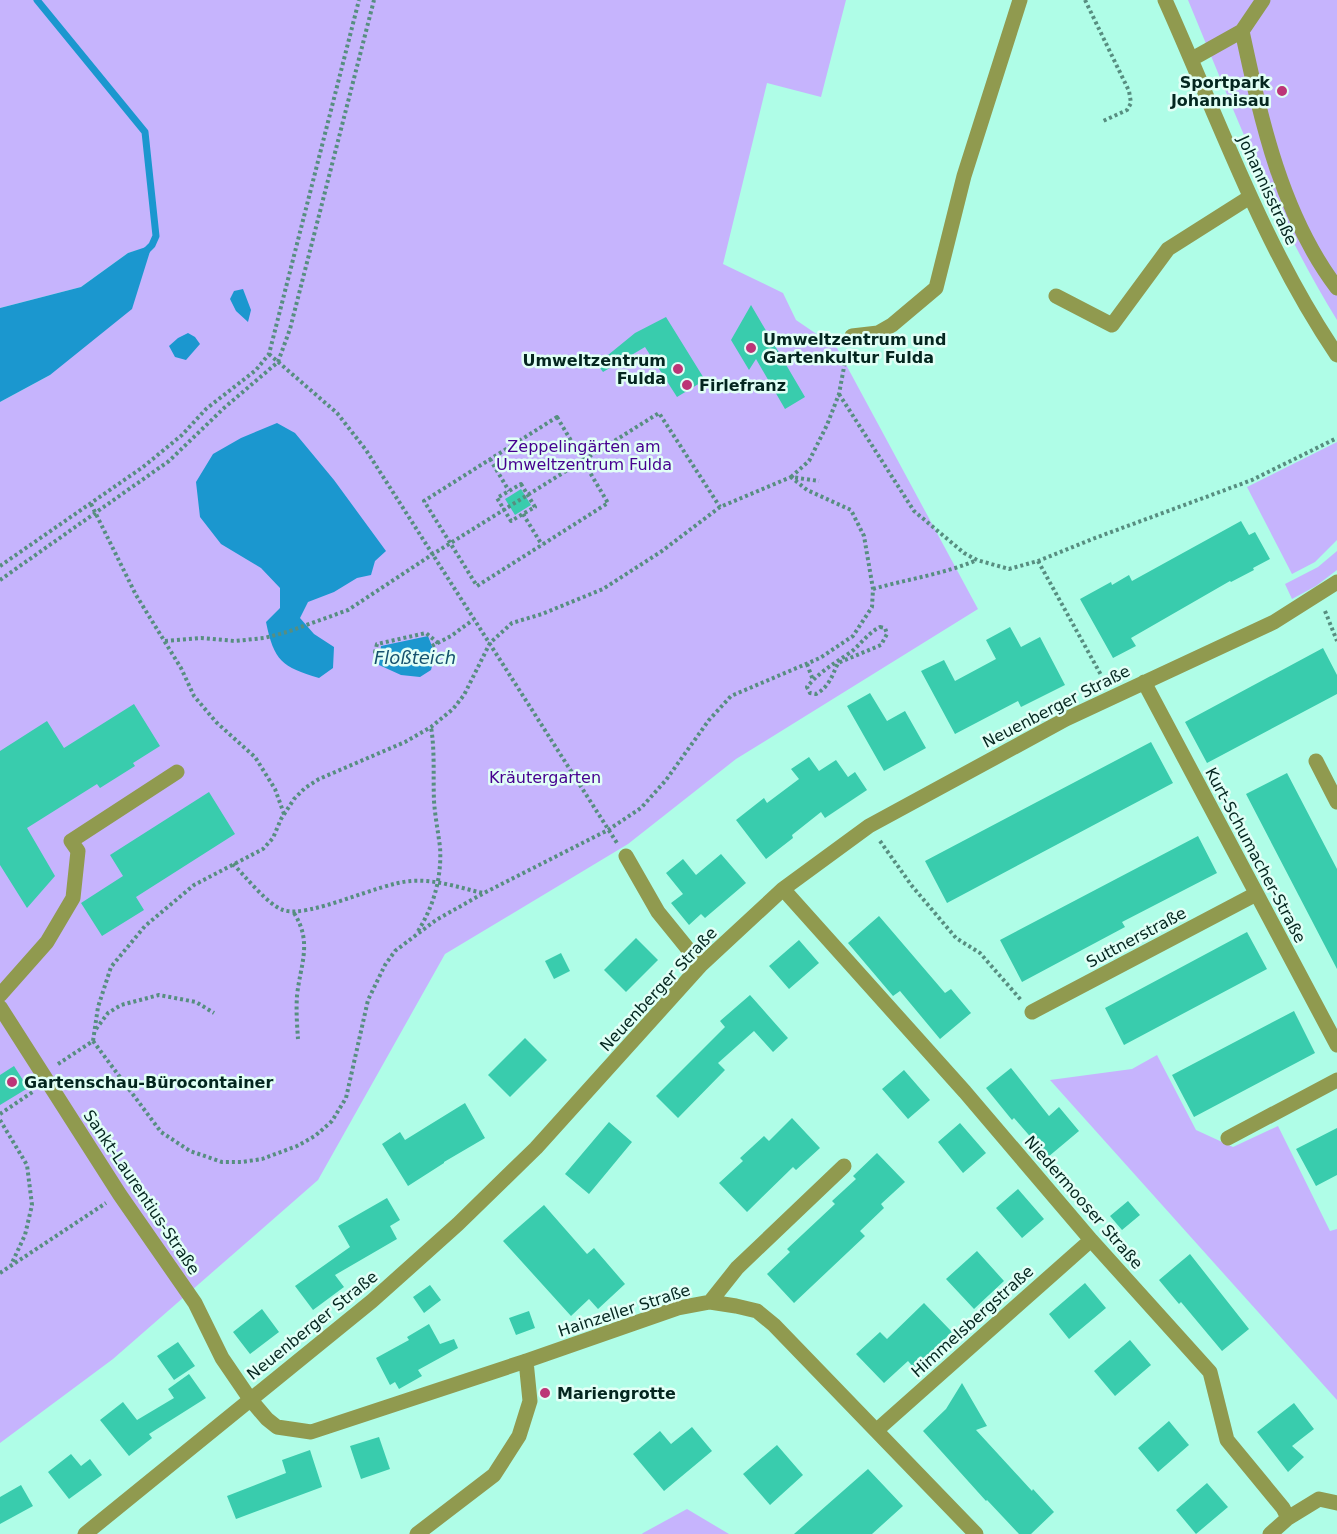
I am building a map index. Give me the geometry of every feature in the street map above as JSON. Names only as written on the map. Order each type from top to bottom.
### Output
[{"type":"street","points":[[852,336],[878,333],[892,326],[936,288],[964,176],[1020,0]]},
{"type":"street","name":"Johannisstraße","points":[[1165,0],[1250,197],[1299,295],[1337,355]]},
{"type":"street","points":[[1192,59],[1242,31],[1263,0]]},
{"type":"street","points":[[1242,31],[1252,79],[1281,182],[1302,229],[1337,288]]},
{"type":"street","points":[[1056,296],[1112,325],[1168,249],[1250,197]]},
{"type":"street","name":"Neuenberger Straße","points":[[85,1534],[380,1293],[505,1180],[701,965],[783,888],[869,826],[1066,719],[1274,622],[1337,582]]},
{"type":"street","name":"Kurt-Schumacher-Straße","points":[[1144,682],[1337,1045]]},
{"type":"street","points":[[1316,761],[1337,802]]},
{"type":"street","points":[[0,995],[47,942],[73,898],[78,851],[71,841],[177,772]]},
{"type":"street","points":[[627,856],[658,912],[701,965]]},
{"type":"street","name":"Niedermooser Straße","points":[[783,888],[965,1092],[1091,1240],[1209,1372],[1227,1440],[1288,1518]]},
{"type":"street","name":"Suttnerstraße","points":[[1032,1012],[1256,894]]},
{"type":"street","name":"Sankt-Laurentius-Straße","points":[[0,1006],[49,1076],[120,1195],[195,1303],[222,1358],[250,1400]]},
{"type":"street","points":[[1228,1138],[1337,1080]]},
{"type":"street","points":[[710,1302],[737,1268],[844,1166]]},
{"type":"street","name":"Himmelsbergstraße","points":[[877,1430],[1091,1240]]},
{"type":"street","name":"Hainzeller Straße","points":[[250,1400],[277,1427],[310,1432],[678,1308],[710,1302],[736,1305],[757,1311],[774,1325],[976,1534]]},
{"type":"street","points":[[417,1534],[494,1475],[519,1436],[530,1401],[526,1361]]},
{"type":"street","points":[[1270,1534],[1288,1518],[1319,1499],[1337,1503]]},
{"type":"path","points":[[0,566],[91,504],[168,447],[198,420],[206,409],[256,370],[269,354],[359,0]]},
{"type":"path","points":[[0,580],[169,461],[224,408],[278,362],[290,329],[374,0]]},
{"type":"path","points":[[1085,0],[1129,91],[1131,103],[1126,110],[1103,121]]},
{"type":"path","points":[[0,1114],[93,1041],[101,997],[111,967],[145,926],[194,885],[263,849],[273,838],[294,799],[305,788],[319,779],[405,742],[431,727],[453,709],[464,695],[490,643],[512,623],[542,614],[603,589],[662,551],[720,507],[791,477],[809,461],[839,394],[852,336]]},
{"type":"path","points":[[269,354],[337,413],[366,450],[473,620],[627,856]]},
{"type":"path","points":[[839,394],[914,512],[964,553],[977,560],[1009,569],[1038,561],[1252,480],[1337,438]]},
{"type":"path","points":[[165,641],[201,638],[235,641],[287,632],[348,610],[450,543],[659,413],[720,507]]},
{"type":"path","points":[[557,417],[608,503],[477,586],[424,501],[490,459],[557,417]]},
{"type":"path","points":[[490,459],[509,491]]},
{"type":"path","points":[[791,477],[819,481]]},
{"type":"path","points":[[93,1041],[161,1132],[190,1151],[222,1162],[242,1162],[262,1159],[297,1146],[315,1136],[332,1121],[346,1098],[368,1000],[395,951],[436,920],[608,830],[641,808],[666,780],[709,720],[731,696],[820,658],[853,636],[872,607],[873,589],[864,536],[851,510],[807,490],[791,477]]},
{"type":"path","points":[[521,484],[535,507],[511,521],[497,498],[509,491],[521,484]]},
{"type":"path","points":[[91,504],[136,595],[181,668],[194,696],[216,722],[255,756],[275,789],[284,814]]},
{"type":"path","points":[[523,514],[542,545]]},
{"type":"path","points":[[873,589],[936,574],[977,560]]},
{"type":"path","points":[[1038,561],[1101,675]]},
{"type":"path","points":[[1318,595],[1337,641]]},
{"type":"path","points":[[432,646],[473,620]]},
{"type":"path","points":[[880,627],[885,628],[887,634],[881,645],[838,663],[824,690],[816,694],[810,693],[807,687],[813,680],[853,650],[873,631],[880,627]]},
{"type":"path","points":[[381,655],[375,652],[376,644],[426,633],[438,643]]},
{"type":"path","points":[[807,664],[813,680]]},
{"type":"path","points":[[417,934],[428,916],[435,897],[440,849],[434,810],[435,747],[431,727]]},
{"type":"path","points":[[869,826],[912,886],[956,938],[980,953],[1032,1012]]},
{"type":"path","points":[[233,864],[270,903],[281,910],[294,913],[389,884],[413,880],[437,882],[484,893]]},
{"type":"path","points":[[294,913],[305,941],[297,994],[298,1039]]},
{"type":"path","points":[[95,1029],[108,1013],[121,1005],[159,995],[196,1002],[214,1013]]},
{"type":"path","points":[[0,1120],[27,1166],[32,1205],[25,1235],[11,1265]]},
{"type":"path","points":[[0,1273],[120,1195]]},
{"type":"green space","points":[[0,0],[846,0],[821,97],[767,83],[723,264],[783,293],[796,320],[837,348],[978,609],[736,759],[628,844],[445,954],[318,1180],[113,1359],[0,1443],[0,402],[50,375],[152,246],[128,253],[81,287],[0,308]]},
{"type":"green space","name":"Sportpark Johannisau","points":[[1188,0],[1337,0],[1337,320],[1274,203]]},
{"type":"green space","points":[[1337,442],[1337,540],[1315,562],[1292,574],[1247,487]]},
{"type":"green space","points":[[1337,551],[1337,570],[1316,586],[1292,599],[1285,584],[1318,567]]},
{"type":"green space","points":[[1157,1055],[1196,1130],[1233,1147],[1278,1126],[1330,1231],[1337,1229],[1337,1400],[1050,1080],[1132,1069]]},
{"type":"green space","points":[[687,1509],[729,1534],[642,1534],[643,1533]]},
{"type":"water","points":[[152,245],[132,309],[50,375],[0,402],[0,308],[81,287],[128,253]]},
{"type":"water","points":[[243,289],[251,310],[248,322],[236,311],[230,299],[234,291]]},
{"type":"water","points":[[188,333],[200,344],[186,360],[175,357],[169,346]]},
{"type":"water","points":[[277,423],[295,433],[334,480],[386,551],[375,561],[371,575],[357,578],[334,592],[308,602],[300,618],[314,634],[334,647],[333,668],[319,678],[288,666],[272,646],[266,622],[280,608],[280,588],[261,568],[221,544],[200,517],[196,482],[213,454],[241,438]]},
{"type":"water","name":"Floßteich","points":[[428,636],[435,654],[431,670],[420,677],[401,675],[379,665],[381,646]]},
{"type":"building","name":"Umweltzentrum und Gartenkultur Fulda","points":[[751,305],[805,397],[785,409],[756,359],[749,370],[731,340]]},
{"type":"building","points":[[666,317],[705,380],[677,397],[645,347],[603,372],[597,364],[635,333]]},
{"type":"building","points":[[521,489],[531,505],[515,515],[505,499]]},
{"type":"building","points":[[1241,521],[1249,535],[1255,532],[1270,559],[1131,638],[1136,646],[1113,658],[1080,599],[1129,575],[1132,581]]},
{"type":"building","points":[[1010,627],[1021,647],[1040,637],[1065,685],[1021,707],[1018,701],[955,734],[921,671],[944,660],[955,681],[996,659],[986,640]]},
{"type":"building","points":[[1323,648],[1337,675],[1337,694],[1207,763],[1185,722]]},
{"type":"building","points":[[870,693],[887,721],[905,711],[926,748],[884,771],[847,706]]},
{"type":"building","points":[[134,704],[160,746],[133,763],[135,766],[100,788],[97,784],[27,828],[55,876],[27,908],[0,865],[0,751],[47,721],[64,748]]},
{"type":"building","points":[[1151,742],[1173,783],[947,903],[925,861]]},
{"type":"building","points":[[809,757],[819,771],[836,760],[848,777],[855,772],[867,790],[825,818],[821,812],[766,859],[736,820],[764,798],[767,803],[799,779],[791,769]]},
{"type":"building","points":[[1287,773],[1337,869],[1337,969],[1246,794]]},
{"type":"building","points":[[209,792],[235,834],[136,897],[144,910],[102,936],[81,903],[123,876],[110,855]]},
{"type":"building","points":[[1198,836],[1217,873],[1122,922],[1125,927],[1022,982],[1000,940]]},
{"type":"building","points":[[721,854],[746,883],[705,918],[701,914],[689,925],[671,903],[683,894],[666,873],[683,859],[696,875]]},
{"type":"building","points":[[879,916],[945,993],[951,989],[971,1013],[940,1039],[900,991],[893,996],[848,943]]},
{"type":"building","points":[[1247,932],[1267,969],[1124,1045],[1105,1008]]},
{"type":"building","points":[[636,938],[658,960],[626,992],[604,970]]},
{"type":"building","points":[[799,940],[819,963],[789,989],[769,966]]},
{"type":"building","points":[[561,953],[570,971],[554,979],[545,961]]},
{"type":"building","points":[[750,995],[788,1038],[773,1052],[754,1031],[718,1063],[725,1070],[678,1118],[656,1096],[725,1027],[720,1021]]},
{"type":"building","points":[[1294,1011],[1315,1053],[1194,1117],[1172,1075]]},
{"type":"building","points":[[525,1038],[547,1060],[510,1097],[488,1075]]},
{"type":"building","name":"Gartenschau-Bürocontainer","points":[[14,1066],[28,1088],[0,1105],[0,1075]]},
{"type":"building","points":[[1011,1068],[1049,1116],[1059,1107],[1079,1131],[1048,1157],[1014,1118],[1012,1120],[986,1088]]},
{"type":"building","points":[[904,1070],[930,1100],[908,1119],[882,1089]]},
{"type":"building","points":[[465,1103],[485,1138],[408,1186],[382,1144],[400,1132],[405,1140]]},
{"type":"building","points":[[792,1118],[820,1148],[796,1170],[793,1167],[747,1212],[719,1183],[743,1161],[740,1158],[764,1136],[769,1141]]},
{"type":"building","points":[[609,1122],[632,1142],[589,1194],[565,1174]]},
{"type":"building","points":[[960,1123],[986,1153],[963,1173],[938,1142]]},
{"type":"building","points":[[1337,1128],[1337,1175],[1316,1186],[1296,1149]]},
{"type":"building","points":[[877,1153],[905,1182],[881,1204],[884,1208],[860,1231],[865,1236],[794,1303],[767,1274],[790,1252],[787,1249],[835,1204],[832,1201],[856,1179],[853,1176]]},
{"type":"building","points":[[1018,1189],[1044,1219],[1022,1238],[996,1208]]},
{"type":"building","points":[[387,1198],[400,1220],[390,1226],[397,1239],[335,1275],[344,1287],[313,1310],[295,1286],[350,1247],[338,1226]]},
{"type":"building","points":[[1128,1201],[1140,1215],[1122,1230],[1110,1216]]},
{"type":"building","points":[[544,1205],[587,1254],[594,1248],[625,1284],[598,1309],[589,1299],[571,1316],[503,1241]]},
{"type":"building","points":[[977,1251],[1004,1281],[974,1309],[946,1279]]},
{"type":"building","points":[[1190,1254],[1249,1329],[1222,1351],[1181,1302],[1179,1304],[1159,1280]]},
{"type":"building","points":[[1085,1283],[1106,1308],[1069,1339],[1049,1314]]},
{"type":"building","points":[[430,1285],[441,1300],[424,1313],[413,1297]]},
{"type":"building","points":[[924,1303],[952,1332],[914,1368],[908,1361],[884,1383],[856,1354],[880,1332],[887,1339]]},
{"type":"building","points":[[262,1309],[279,1332],[250,1354],[233,1332]]},
{"type":"building","points":[[529,1311],[535,1328],[516,1335],[509,1318]]},
{"type":"building","points":[[429,1324],[440,1344],[454,1339],[458,1348],[418,1370],[422,1376],[399,1389],[395,1382],[390,1385],[376,1358],[409,1340],[407,1337]]},
{"type":"building","points":[[1130,1340],[1151,1365],[1115,1396],[1094,1371]]},
{"type":"building","points":[[178,1342],[195,1366],[174,1380],[157,1356]]},
{"type":"building","points":[[189,1374],[206,1398],[149,1434],[152,1438],[129,1456],[100,1420],[123,1402],[137,1420],[174,1398],[168,1389]]},
{"type":"building","points":[[962,1383],[987,1426],[976,1430],[1054,1512],[1031,1534],[1019,1534],[923,1431],[946,1409]]},
{"type":"building","points":[[1294,1403],[1314,1429],[1292,1446],[1304,1457],[1288,1472],[1257,1432]]},
{"type":"building","points":[[1169,1421],[1189,1445],[1158,1472],[1138,1448]]},
{"type":"building","points":[[692,1427],[712,1451],[664,1491],[633,1454],[660,1431],[671,1444]]},
{"type":"building","points":[[379,1437],[390,1469],[361,1479],[350,1446]]},
{"type":"building","points":[[777,1445],[803,1475],[770,1505],[743,1474]]},
{"type":"building","points":[[310,1450],[322,1487],[236,1519],[227,1496],[286,1473],[282,1460]]},
{"type":"building","points":[[71,1454],[81,1466],[90,1459],[102,1475],[69,1499],[48,1472]]},
{"type":"building","points":[[868,1469],[903,1506],[872,1534],[794,1534]]},
{"type":"building","points":[[1207,1483],[1228,1507],[1196,1534],[1176,1510]]},
{"type":"building","points":[[21,1485],[33,1506],[0,1524],[0,1497]]},
{"type":"waterway","points":[[37,0],[145,132],[156,236],[146,251]]},
{"type":"place","name":"Sportpark Johannisau","points":[[1282,91]]},
{"type":"place","name":"Umweltzentrum und Gartenkultur Fulda","points":[[751,348]]},
{"type":"place","name":"Umweltzentrum Fulda","points":[[678,369]]},
{"type":"place","name":"Firlefranz","points":[[687,385]]},
{"type":"place","name":"Gartenschau-Bürocontainer","points":[[12,1082]]},
{"type":"place","name":"Mariengrotte","points":[[545,1393]]},
{"type":"park label","name":"Zeppelingärten am Umweltzentrum Fulda","points":[[584,455]]},
{"type":"park label","name":"Kräutergarten","points":[[545,777]]}]
